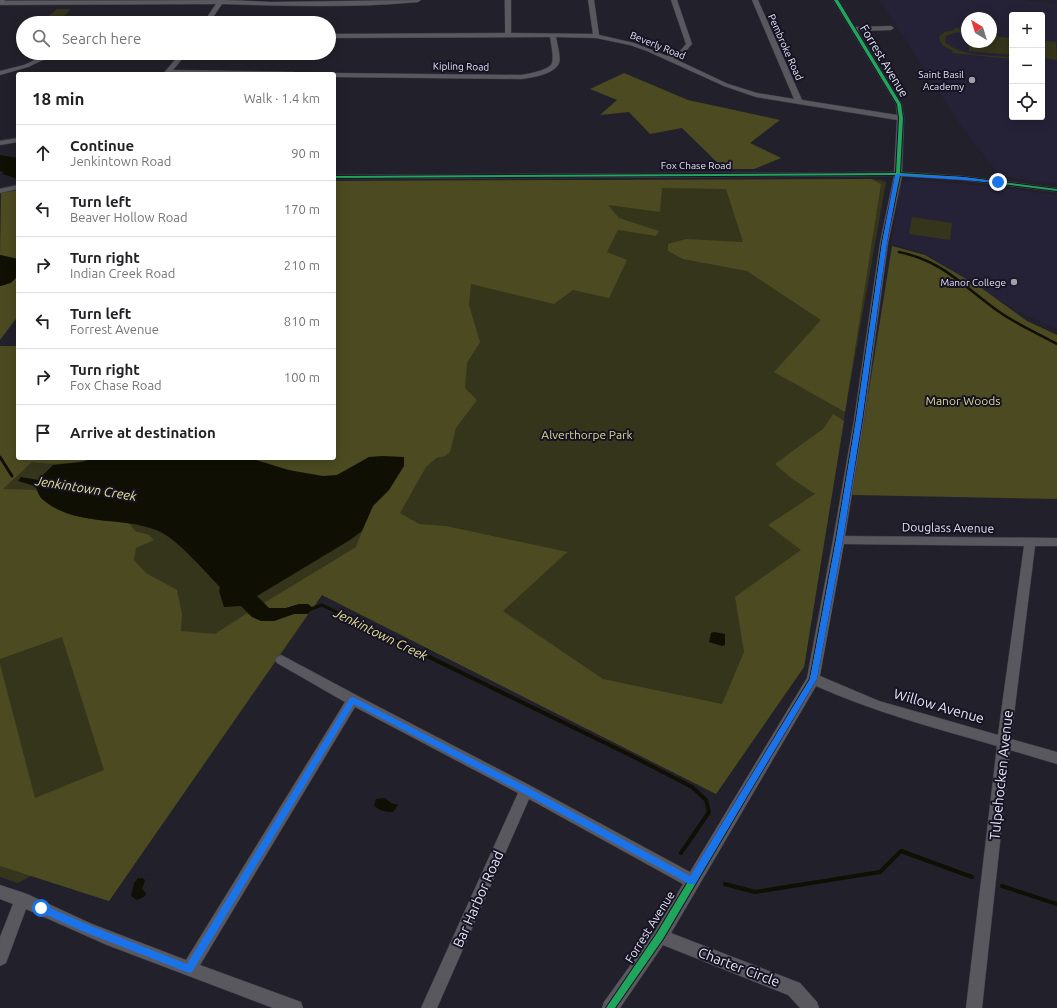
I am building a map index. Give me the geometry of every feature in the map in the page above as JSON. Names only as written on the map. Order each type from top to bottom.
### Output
[{"type":"street","points":[[0,2],[221,1],[271,4],[403,3],[418,0]]},
{"type":"street","points":[[508,0],[508,35]]},
{"type":"street","points":[[591,0],[596,36]]},
{"type":"street","points":[[668,58],[683,51],[688,44],[674,0]]},
{"type":"street","name":"Pembroke Road","points":[[755,0],[799,102]]},
{"type":"street","name":"Forrest Avenue","points":[[610,1008],[660,936],[813,679],[839,540],[859,420],[884,243],[898,175],[901,118],[898,104],[836,0]]},
{"type":"street","points":[[211,16],[221,1]]},
{"type":"street","points":[[852,29],[891,28]]},
{"type":"street","name":"Kipling Road","points":[[336,74],[521,77],[535,75],[553,67],[556,62],[553,35]]},
{"type":"street","name":"Beverly Road","points":[[336,36],[596,36],[632,44],[668,58],[742,91],[756,95],[901,118]]},
{"type":"street","points":[[0,73],[26,66],[39,60]]},
{"type":"street","points":[[168,72],[178,60]]},
{"type":"street","points":[[0,142],[16,140]]},
{"type":"street","name":"Fox Chase Road","points":[[336,177],[898,175],[963,178],[1057,190]]},
{"type":"street","points":[[0,191],[16,187]]},
{"type":"street","name":"Douglass Avenue","points":[[839,540],[1057,542]]},
{"type":"street","name":"Tulpehocken Avenue","points":[[974,1008],[1004,742],[1030,542]]},
{"type":"street","points":[[281,660],[353,700],[526,790],[692,882]]},
{"type":"street","name":"Willow Avenue","points":[[813,679],[853,697],[878,706],[1057,758]]},
{"type":"street","points":[[189,969],[353,700]]},
{"type":"street","name":"Bar Harbor Road","points":[[429,1008],[526,790]]},
{"type":"street","points":[[0,892],[22,899],[86,928],[272,1004],[295,1008]]},
{"type":"street","points":[[0,958],[22,899]]},
{"type":"street","name":"Charter Circle","points":[[660,936],[794,989],[811,1008]]},
{"type":"shaded area","name":"Saint Basil Academy","points":[[880,0],[1024,0],[1057,4],[1057,184],[1000,176],[959,123]]},
{"type":"shaded area","name":"Manor College","points":[[910,180],[989,186],[1057,195],[1057,329],[1019,312],[924,253],[892,244],[900,185]]},
{"type":"green space","points":[[57,9],[71,9],[64,16],[48,16]]},
{"type":"green space","points":[[955,28],[961,28],[961,32],[946,36],[945,42],[952,47],[968,53],[1009,57],[1009,59],[952,53],[953,51],[940,42],[939,37],[944,32],[955,30]]},
{"type":"green space","points":[[997,37],[1009,38],[1009,55],[969,51],[969,48],[997,48]]},
{"type":"green space","points":[[1045,41],[1056,42],[1057,60],[1045,58]]},
{"type":"green space","points":[[624,73],[688,100],[780,120],[750,143],[781,158],[754,169],[724,169],[682,128],[650,134],[629,112],[600,115],[617,100],[590,89]]},
{"type":"green space","name":"Alverthorpe Park","points":[[871,179],[886,182],[845,412],[804,667],[716,794],[322,595],[109,901],[31,876],[18,883],[0,877],[0,346],[16,346],[16,460],[336,460],[336,181]]},
{"type":"green space","points":[[871,179],[881,184],[845,412],[774,372],[821,320],[747,271],[683,259],[668,251],[668,244],[686,239],[743,242],[726,189],[662,188],[660,212],[608,205],[619,218],[659,231],[656,236],[618,230],[607,252],[627,260],[609,298],[573,290],[554,304],[471,284],[469,305],[480,342],[467,363],[465,388],[477,400],[456,428],[450,452],[445,456],[436,458],[426,467],[400,513],[419,524],[446,526],[568,552],[503,611],[603,679],[722,704],[744,652],[735,597],[801,550],[768,525],[815,494],[791,478],[775,464],[824,428],[833,414],[844,421],[804,667],[716,794],[322,595],[313,608],[308,604],[299,604],[286,608],[269,608],[264,603],[356,547],[373,506],[389,490],[369,457],[353,468],[344,472],[326,476],[304,474],[259,460],[336,460],[336,181]]},
{"type":"green space","points":[[16,190],[16,259],[0,255],[1,193]]},
{"type":"green space","points":[[912,217],[952,223],[950,240],[909,234]]},
{"type":"green space","name":"Manor Woods","points":[[892,246],[925,255],[980,287],[1027,321],[1057,335],[1057,499],[852,495]]},
{"type":"green space","points":[[16,277],[16,319],[0,340],[0,286],[11,283]]},
{"type":"green space","points":[[0,346],[16,346],[16,460],[87,460],[64,463],[32,462],[3,489],[36,490],[44,500],[54,507],[66,512],[91,519],[129,523],[135,531],[149,535],[154,540],[136,548],[134,560],[146,573],[177,590],[182,614],[181,631],[215,634],[247,613],[252,617],[274,621],[294,614],[308,614],[109,901],[0,866],[0,664],[35,798],[104,770],[62,637],[0,659]]},
{"type":"water","points":[[0,155],[16,158],[16,178],[2,174],[4,172],[0,171]]},
{"type":"water","points":[[0,255],[16,259],[16,278],[10,283],[0,286]]},
{"type":"water","points":[[369,457],[404,457],[404,466],[389,490],[373,506],[362,531],[350,540],[257,596],[269,608],[286,608],[299,604],[308,604],[313,608],[308,614],[294,614],[274,621],[261,621],[252,617],[241,606],[224,607],[219,591],[220,587],[181,547],[164,534],[156,530],[128,523],[98,520],[68,514],[55,508],[42,499],[35,486],[18,481],[21,477],[38,480],[53,465],[88,460],[256,460],[288,470],[323,476],[337,475]]},
{"type":"water","points":[[714,632],[725,634],[725,645],[722,646],[709,642],[711,633]]},
{"type":"water","points":[[385,798],[391,803],[398,805],[393,812],[382,811],[374,805],[376,799]]},
{"type":"water","points":[[138,878],[145,880],[142,889],[146,893],[145,896],[137,900],[131,896],[134,883]]},
{"type":"waterway","points":[[899,252],[914,256],[940,268],[1005,316],[1057,344]]},
{"type":"waterway","name":"Jenkintown Creek","points":[[0,457],[12,476]]},
{"type":"waterway","name":"Jenkintown Creek","points":[[308,610],[322,605],[419,652]]},
{"type":"waterway","name":"Jenkintown Creek","points":[[417,651],[692,787],[706,800],[709,812],[681,853]]},
{"type":"waterway","name":"Jenkintown Creek","points":[[725,884],[755,892],[880,872],[901,851],[972,877]]},
{"type":"waterway","name":"Jenkintown Creek","points":[[1002,886],[1057,904]]},
{"type":"cycle path","points":[[610,1008],[660,936],[813,679],[839,540],[859,420],[884,243],[898,175],[901,118],[899,104],[836,0]]},
{"type":"cycle path","points":[[336,177],[907,174],[963,178],[1057,190]]},
{"type":"place","name":"Saint Basil Academy","points":[[972,80]]},
{"type":"place","name":"Manor College","points":[[1014,282]]},
{"type":"route","points":[[41,908],[86,928],[189,969],[346,709],[353,700],[526,790],[692,882],[759,768],[810,687],[813,679],[839,540],[859,420],[884,243],[896,179],[898,175],[907,174],[998,182]]}]
